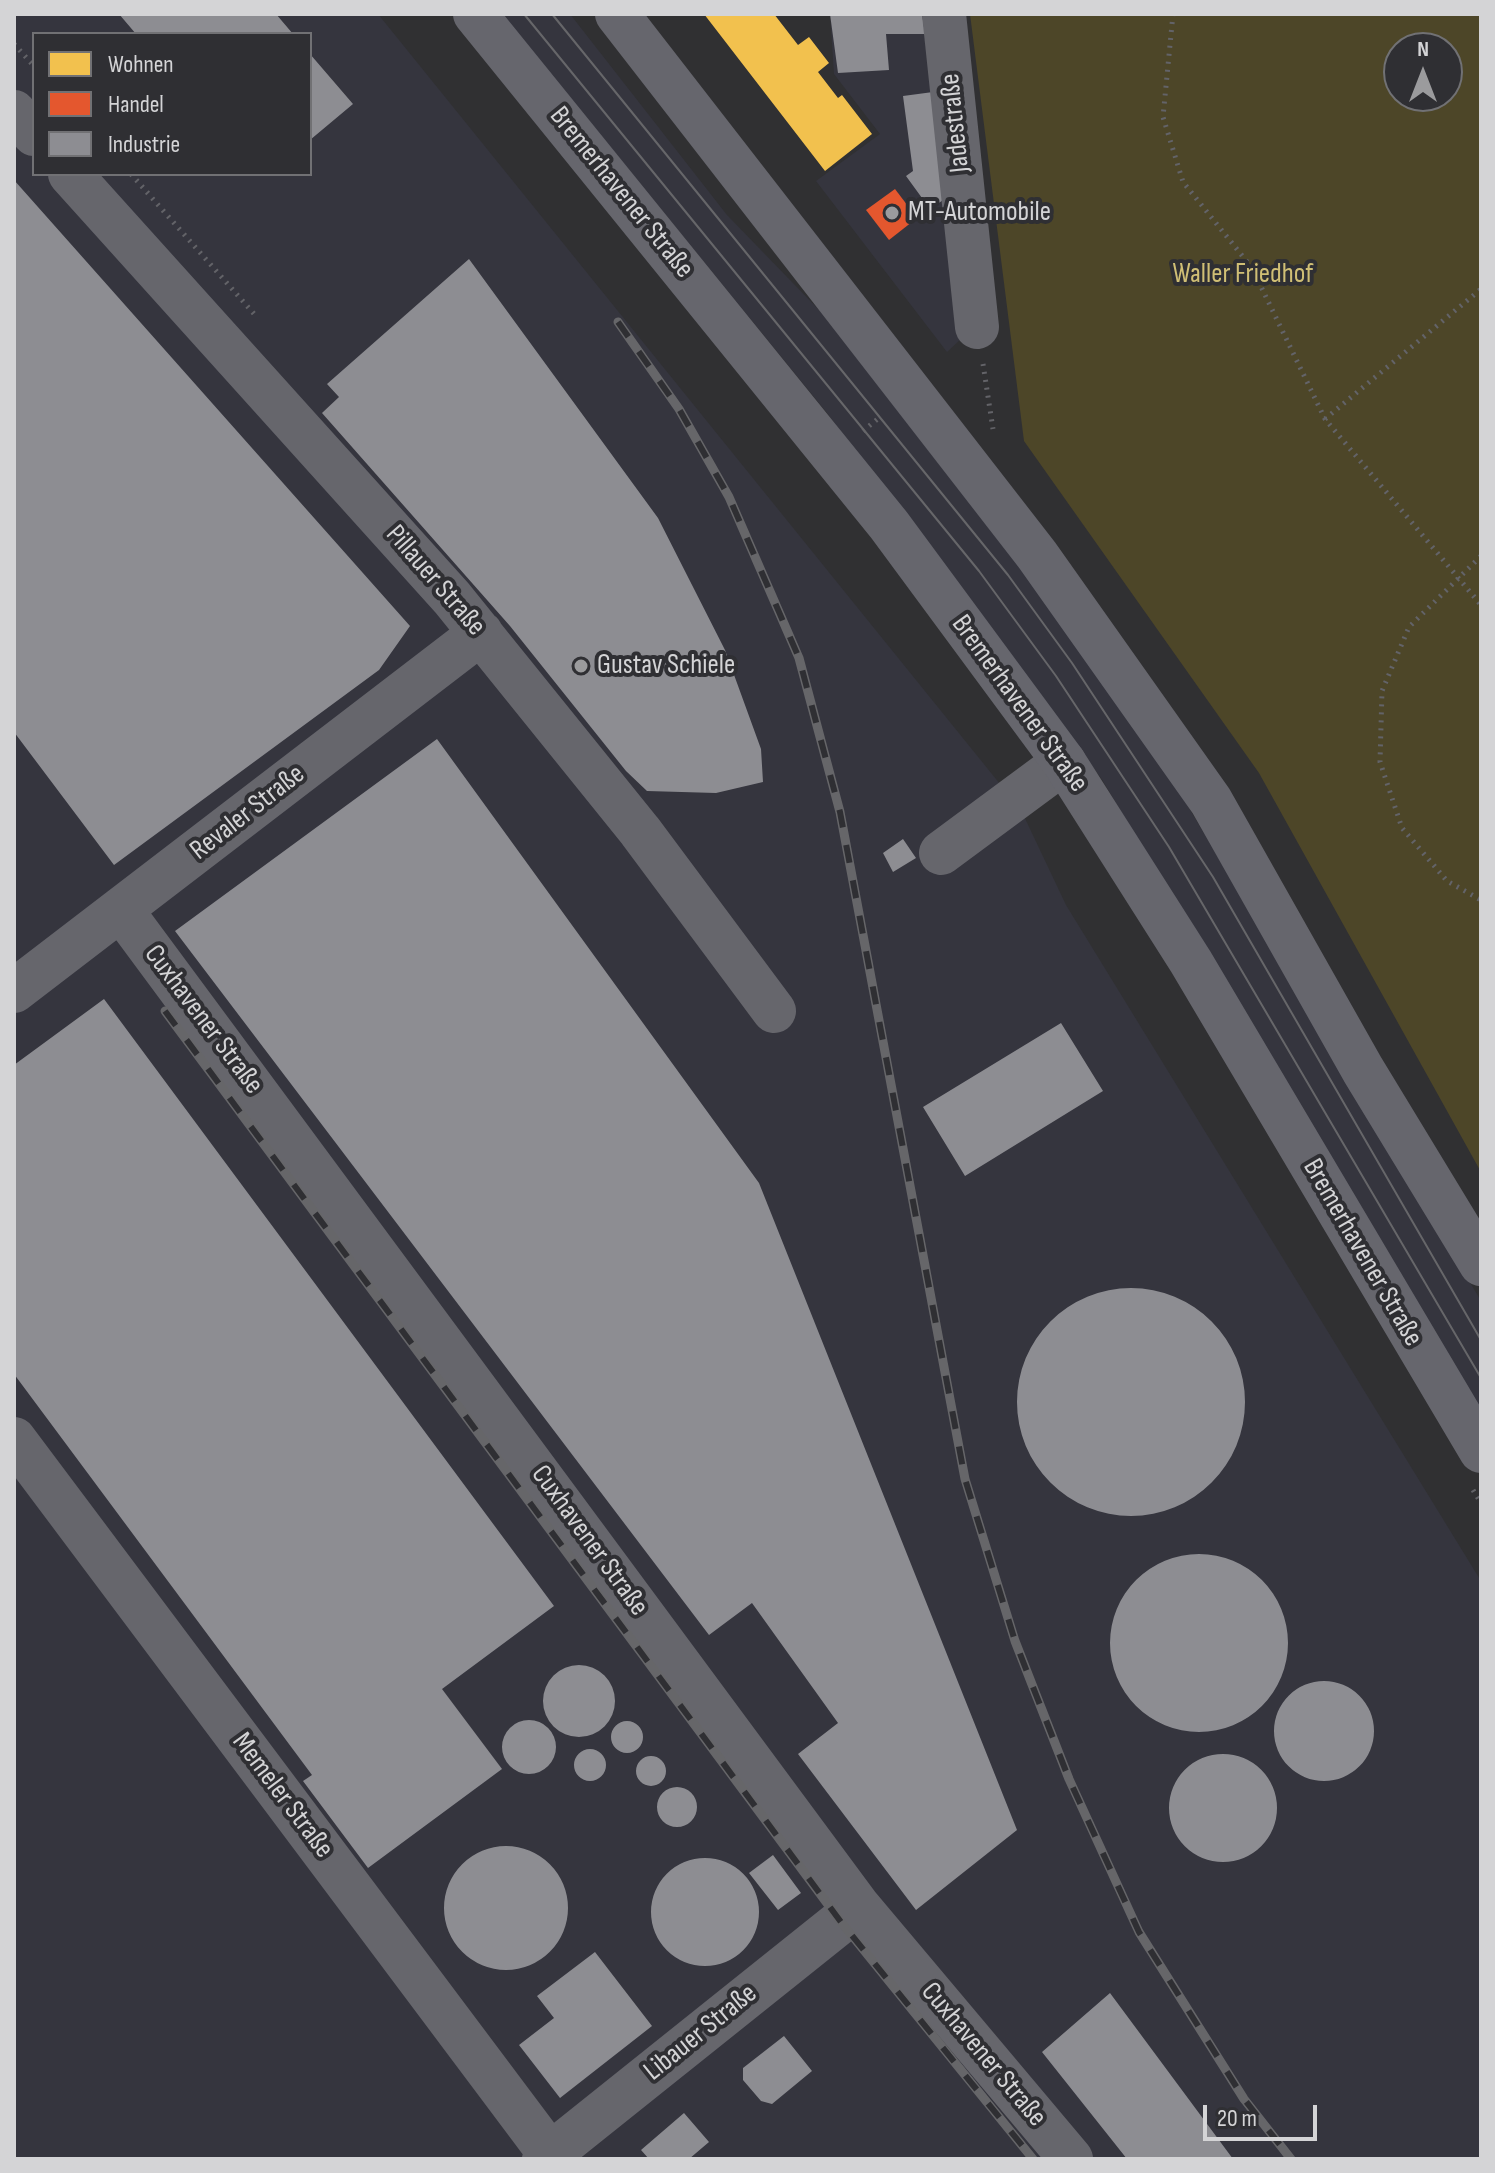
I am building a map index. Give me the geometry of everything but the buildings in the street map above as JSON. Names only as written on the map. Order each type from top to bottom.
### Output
[{"type":"main road","name":"Bremerhavener Straße","points":[[475,14],[889,525],[1064,762],[1191,962],[1481,1451]]},
{"type":"main road","points":[[617,14],[1037,555],[1211,801],[1363,1070],[1481,1264]]},
{"type":"street","name":"Jadestraße","points":[[944,14],[977,327]]},
{"type":"street","points":[[14,112],[32,132]]},
{"type":"street","name":"Pillauer Straße","points":[[72,176],[481,633],[640,831],[774,1011]]},
{"type":"street","name":"Revaler Straße","points":[[14,991],[481,633]]},
{"type":"street","points":[[941,853],[1064,762]]},
{"type":"street","name":"Cuxhavener Straße","points":[[122,911],[859,1907],[1071,2159]]},
{"type":"street","name":"Memeler Straße","points":[[14,1439],[547,2156]]},
{"type":"street","name":"Libauer Straße","points":[[547,2156],[859,1907]]},
{"type":"path","points":[[1173,14],[1163,117],[1183,182],[1252,268],[1325,419],[1481,605]]},
{"type":"path","points":[[14,44],[32,64]]},
{"type":"path","points":[[1325,419],[1481,289]]},
{"type":"path","points":[[977,327],[996,444]]},
{"type":"path","points":[[1481,556],[1457,576],[1409,627],[1382,691],[1380,762],[1402,828],[1447,881],[1481,900]]},
{"type":"shaded area","points":[[14,14],[378,14],[1021,810],[1066,905],[1481,1581],[1481,2159],[14,2159]]},
{"type":"shaded area","points":[[502,14],[570,14],[727,215],[820,311],[1086,652],[1157,754],[1481,1301],[1481,1414],[1101,778],[827,413]]},
{"type":"shaded area","points":[[830,14],[922,14],[961,339],[947,352],[816,181],[880,134],[834,74]]},
{"type":"green space","name":"Waller Friedhof","points":[[970,14],[1481,14],[1481,1172],[1259,773],[1024,441]]},
{"type":"tram line","points":[[524,14],[979,571],[1056,676],[1169,847],[1481,1378]]},
{"type":"tram line","points":[[552,14],[1008,575],[1072,663],[1213,877],[1481,1340]]},
{"type":"railway","points":[[618,322],[679,409],[729,497],[799,658],[840,812],[965,1479],[1015,1641],[1069,1779],[1139,1932],[1244,2099],[1291,2159]]},
{"type":"railway","points":[[165,1011],[841,1922],[1033,2159]]},
{"type":"place","name":"MT-Automobile","points":[[892,213]]},
{"type":"place","name":"Gustav Schiele","points":[[581,666]]}]
